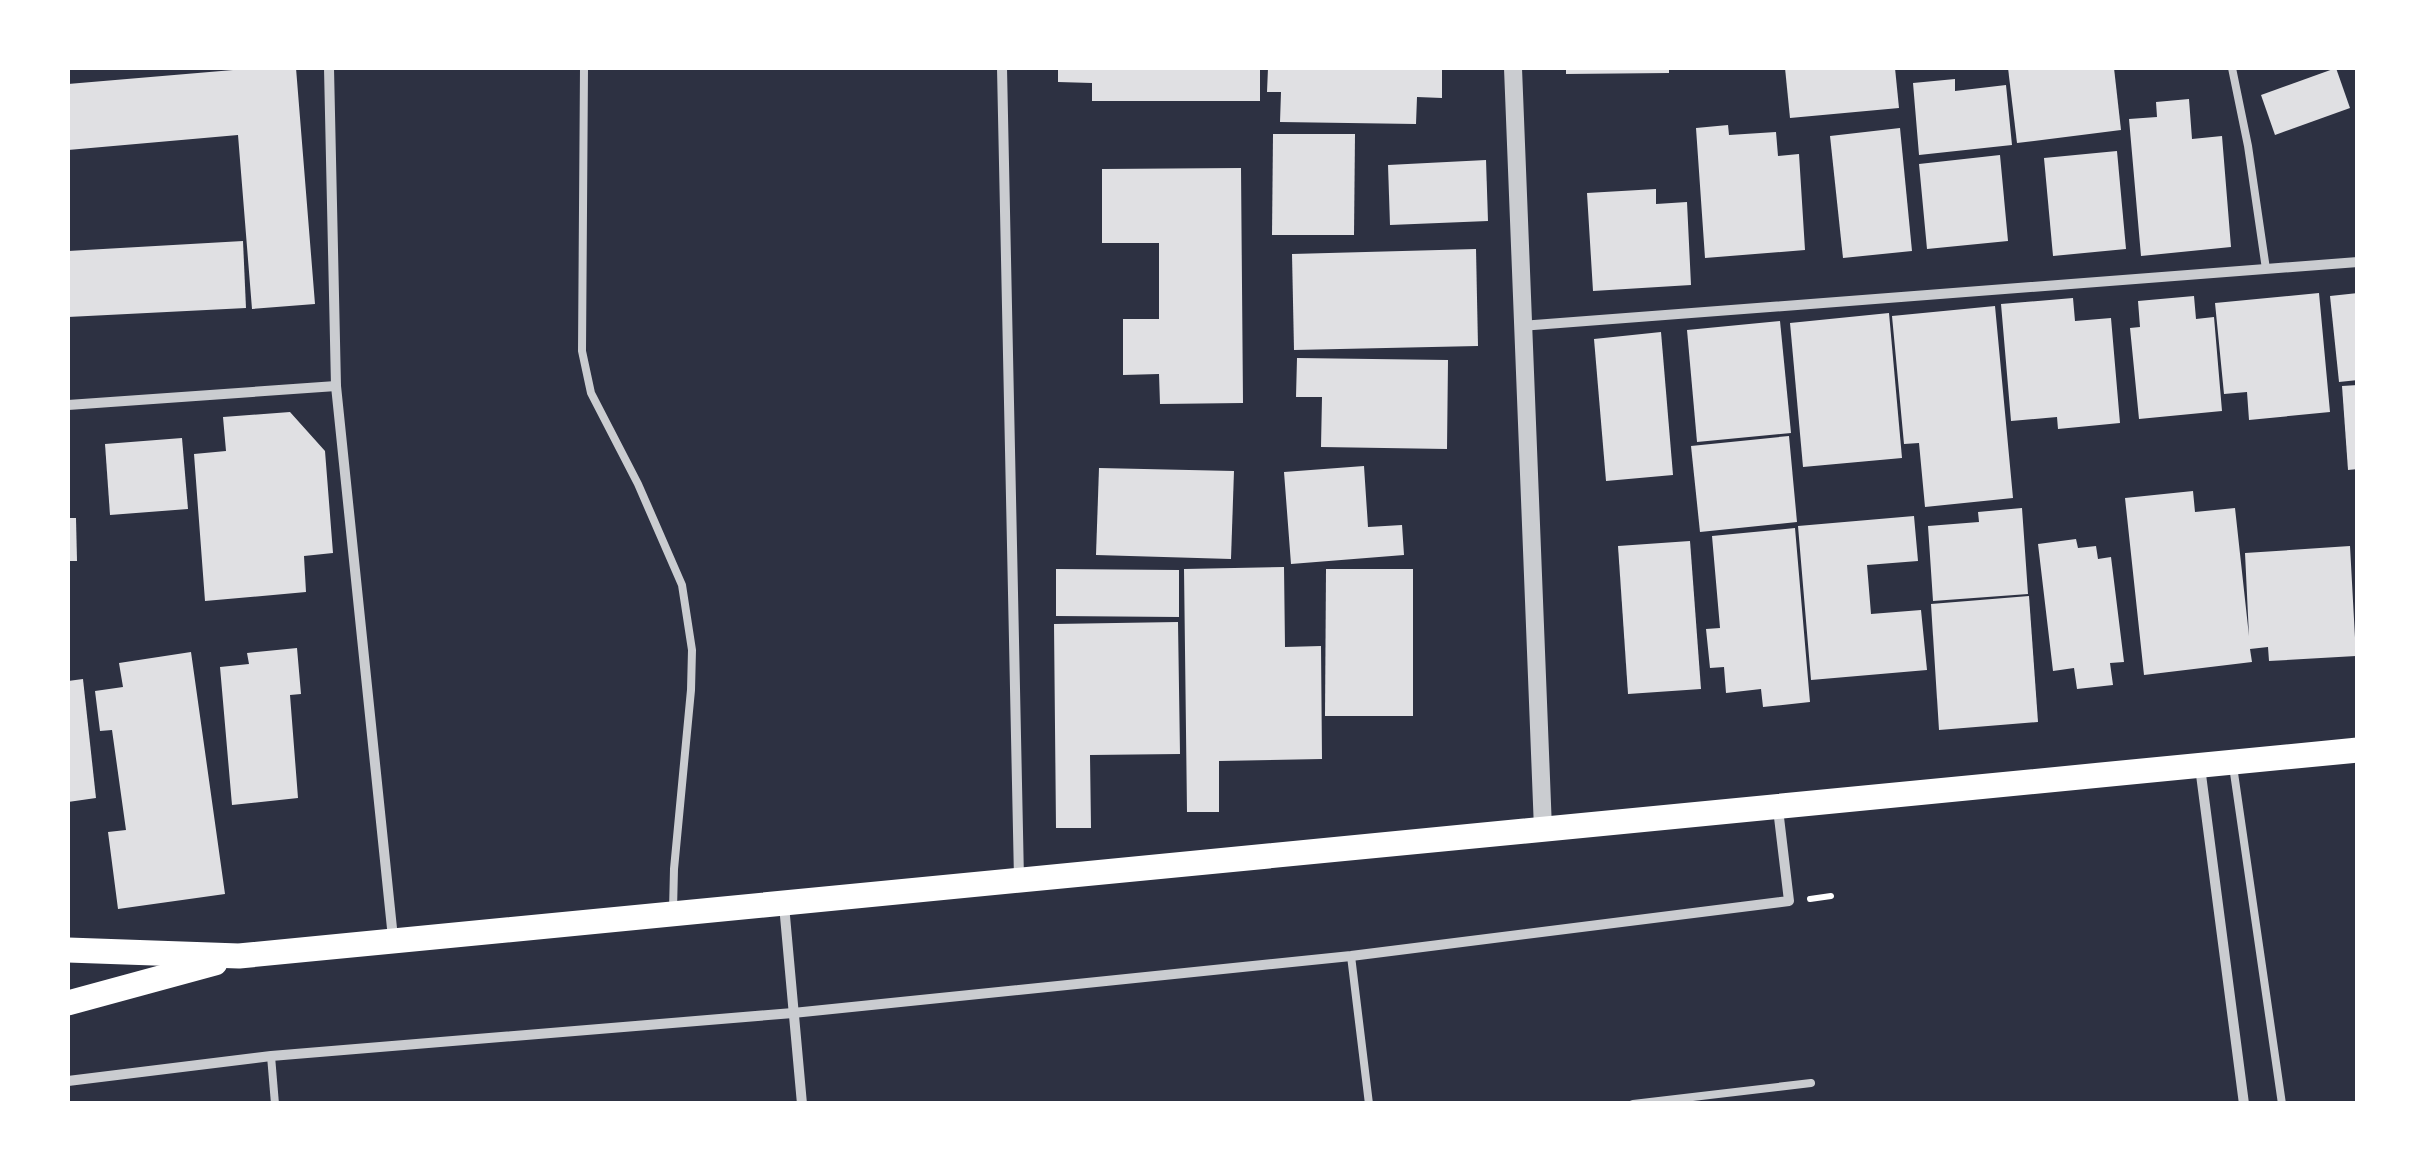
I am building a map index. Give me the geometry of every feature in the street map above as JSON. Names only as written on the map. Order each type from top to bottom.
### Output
[{"type":"main road","points":[[68,950],[240,956],[2358,750]]},
{"type":"main road","points":[[68,1002],[240,956]]},
{"type":"street","points":[[329,68],[336,386],[394,941]]},
{"type":"street","points":[[1002,68],[1020,880]]},
{"type":"street","points":[[1513,68],[1543,829]]},
{"type":"street","points":[[1522,326],[2358,262]]},
{"type":"street","points":[[68,405],[336,386]]},
{"type":"street","points":[[2200,765],[2244,1104]]},
{"type":"street","points":[[68,1080],[271,1056],[793,1014],[1351,956],[1789,901],[1777,806]]},
{"type":"street","points":[[784,903],[802,1104]]},
{"type":"lane","points":[[584,68],[582,351],[590,393],[638,484],[682,585],[692,650],[673,914]]},
{"type":"lane","points":[[2232,68],[2266,268]]},
{"type":"lane","points":[[2233,762],[2282,1104]]},
{"type":"lane","points":[[1351,956],[1369,1104]]},
{"type":"lane","points":[[271,1056],[274,1104]]},
{"type":"lane","points":[[1633,1104],[1811,1083]]},
{"type":"building","points":[[233,68],[296,68],[315,304],[252,309],[238,135],[68,150],[68,84]]},
{"type":"building","points":[[1058,68],[1260,68],[1260,101],[1092,101],[1092,83],[1058,82]]},
{"type":"building","points":[[1268,68],[1442,68],[1442,98],[1417,97],[1416,124],[1280,122],[1281,92],[1267,92]]},
{"type":"building","points":[[1566,68],[1669,68],[1669,73],[1566,74]]},
{"type":"building","points":[[1785,68],[1895,68],[1899,108],[1790,118]]},
{"type":"building","points":[[2008,68],[2114,68],[2121,130],[2017,143]]},
{"type":"building","points":[[2336,68],[2350,108],[2275,135],[2261,95]]},
{"type":"building","points":[[1955,79],[1955,91],[2006,85],[2012,145],[1919,155],[1913,83]]},
{"type":"building","points":[[2189,99],[2192,139],[2222,136],[2231,247],[2141,256],[2129,119],[2157,117],[2156,102]]},
{"type":"building","points":[[1728,125],[1729,135],[1776,132],[1778,156],[1799,154],[1805,250],[1705,258],[1696,128]]},
{"type":"building","points":[[1900,128],[1912,251],[1843,258],[1830,136]]},
{"type":"building","points":[[1273,134],[1355,134],[1354,235],[1272,235]]},
{"type":"building","points":[[2117,151],[2126,249],[2053,256],[2044,158]]},
{"type":"building","points":[[2000,155],[2008,241],[1927,249],[1919,164]]},
{"type":"building","points":[[1486,160],[1488,221],[1390,225],[1388,165]]},
{"type":"building","points":[[1241,168],[1243,403],[1160,404],[1159,374],[1123,375],[1123,319],[1159,319],[1159,243],[1102,243],[1102,169]]},
{"type":"building","points":[[1656,189],[1656,204],[1687,202],[1691,285],[1593,291],[1587,193]]},
{"type":"building","points":[[243,241],[246,308],[68,317],[68,251]]},
{"type":"building","points":[[1476,249],[1478,346],[1294,350],[1292,254]]},
{"type":"building","points":[[2319,293],[2330,412],[2249,420],[2247,392],[2224,394],[2215,303]]},
{"type":"building","points":[[2358,293],[2358,380],[2339,382],[2330,296]]},
{"type":"building","points":[[2194,296],[2196,319],[2214,317],[2222,411],[2139,419],[2130,328],[2140,327],[2138,301]]},
{"type":"building","points":[[2073,298],[2075,321],[2111,318],[2120,423],[2058,429],[2057,417],[2011,421],[2001,304]]},
{"type":"building","points":[[1995,306],[2013,498],[1925,507],[1919,443],[1904,444],[1892,316]]},
{"type":"building","points":[[1889,313],[1902,458],[1803,467],[1790,323]]},
{"type":"building","points":[[1780,321],[1791,433],[1697,442],[1687,330]]},
{"type":"building","points":[[1661,332],[1673,475],[1606,481],[1594,339]]},
{"type":"building","points":[[1297,358],[1448,360],[1447,449],[1321,447],[1322,397],[1296,397]]},
{"type":"building","points":[[2358,385],[2358,469],[2348,470],[2342,386]]},
{"type":"building","points":[[290,412],[325,451],[333,553],[304,556],[306,592],[205,601],[194,454],[226,451],[223,417]]},
{"type":"building","points":[[1789,436],[1797,522],[1700,532],[1691,446]]},
{"type":"building","points":[[182,438],[188,509],[110,515],[105,444]]},
{"type":"building","points":[[1364,466],[1368,527],[1402,525],[1404,555],[1291,564],[1284,472]]},
{"type":"building","points":[[1099,468],[1234,471],[1231,559],[1096,555]]},
{"type":"building","points":[[2193,491],[2195,512],[2235,508],[2249,636],[2245,553],[2350,546],[2356,656],[2269,661],[2268,647],[2250,649],[2252,662],[2144,675],[2125,498]]},
{"type":"building","points":[[2022,508],[2028,594],[1933,601],[1928,526],[1979,522],[1978,512]]},
{"type":"building","points":[[1914,516],[1918,561],[1867,565],[1871,614],[1921,610],[1927,670],[1811,680],[1798,526]]},
{"type":"building","points":[[68,518],[76,518],[77,561],[68,561]]},
{"type":"building","points":[[1795,528],[1810,702],[1763,707],[1761,689],[1726,693],[1724,667],[1710,668],[1706,629],[1720,628],[1712,536]]},
{"type":"building","points":[[2076,539],[2078,548],[2096,546],[2098,559],[2111,557],[2124,662],[2110,663],[2113,685],[2077,689],[2074,668],[2053,671],[2038,544]]},
{"type":"building","points":[[1690,541],[1701,689],[1628,694],[1618,546]]},
{"type":"building","points":[[1284,567],[1285,647],[1321,646],[1322,759],[1219,761],[1219,812],[1187,812],[1184,569]]},
{"type":"building","points":[[1056,569],[1179,570],[1179,617],[1056,616]]},
{"type":"building","points":[[1326,569],[1413,569],[1413,716],[1325,716]]},
{"type":"building","points":[[2029,596],[2038,722],[1939,730],[1931,604]]},
{"type":"building","points":[[1178,622],[1180,754],[1090,755],[1091,828],[1056,828],[1054,624]]},
{"type":"building","points":[[297,648],[301,694],[290,695],[298,798],[232,805],[220,667],[249,664],[247,653]]},
{"type":"building","points":[[191,652],[225,894],[118,909],[108,832],[126,830],[112,730],[100,731],[95,691],[123,687],[119,663]]},
{"type":"building","points":[[83,679],[96,798],[68,802],[68,681]]}]
